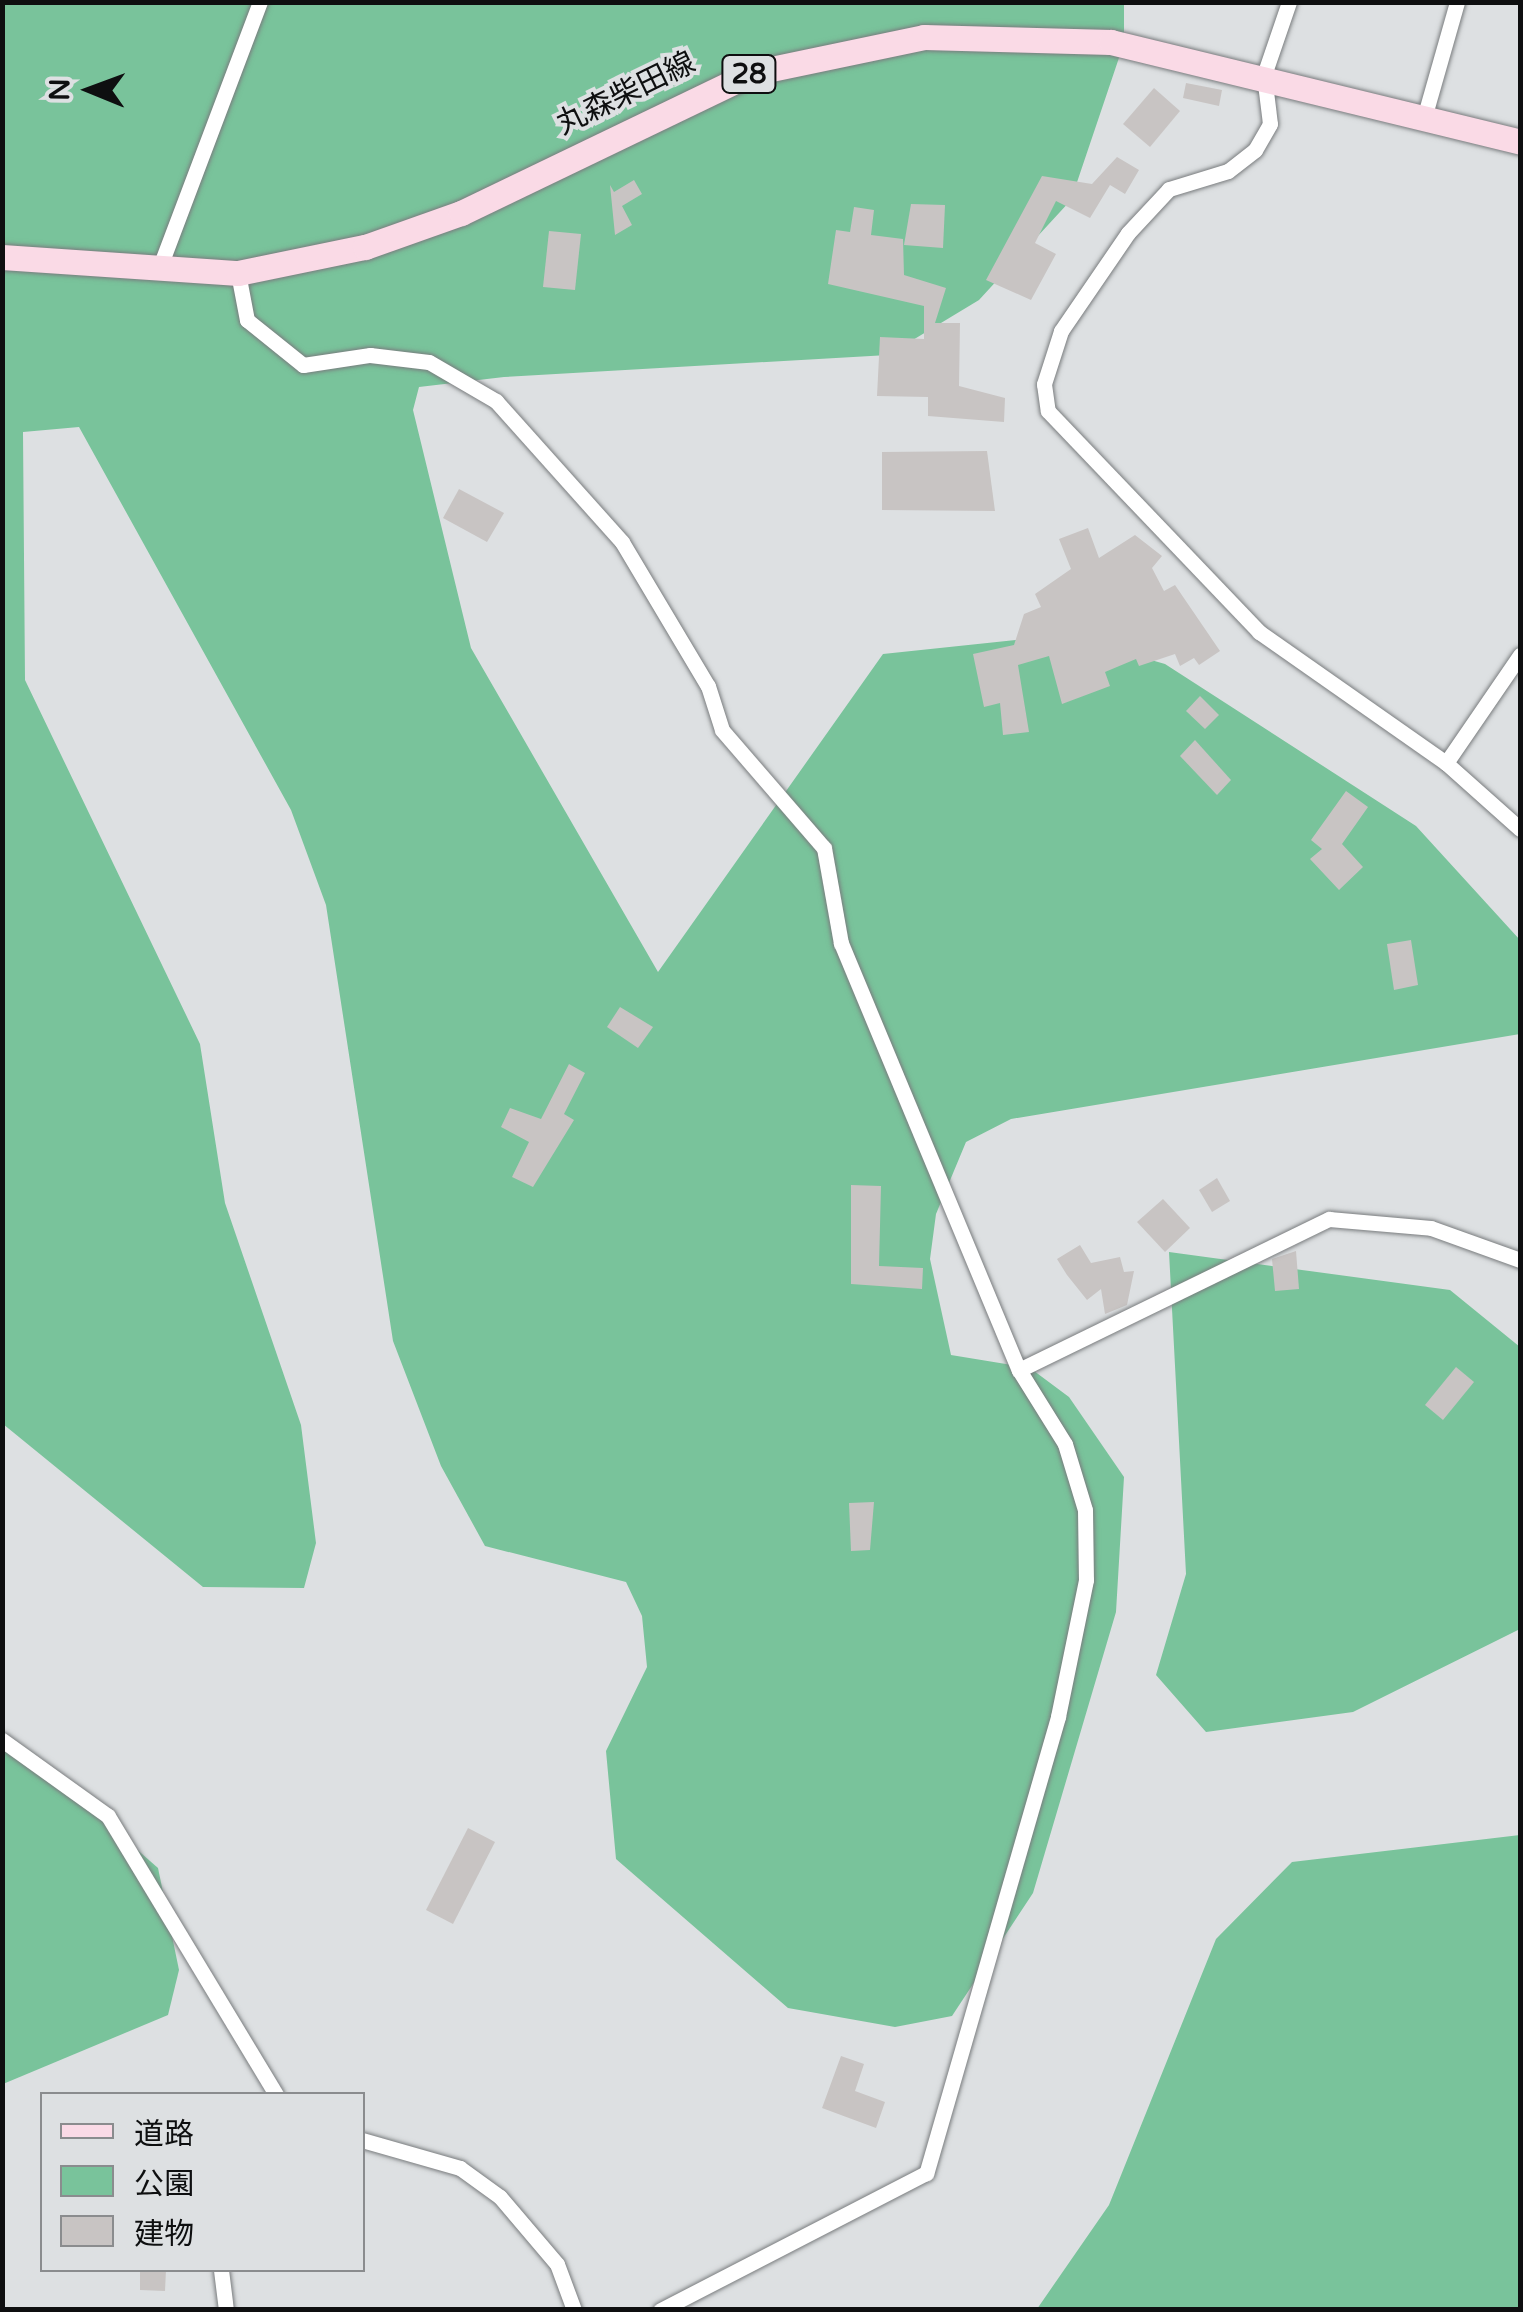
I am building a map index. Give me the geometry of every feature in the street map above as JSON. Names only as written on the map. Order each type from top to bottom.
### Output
[{"type":"main road","name":"丸森柴田線","points":[[2,258],[238,273],[365,247],[461,213],[665,108],[808,59],[1008,33],[1111,42],[1264,76],[1520,142]]},
{"type":"street","points":[[159,269],[260,2]]},
{"type":"street","points":[[1289,2],[1264,76],[1270,124],[1255,150],[1228,171],[1170,188],[1075,300],[1044,384],[1048,410],[1259,632],[1446,763],[1520,829]]},
{"type":"street","points":[[1424,118],[1457,2]]},
{"type":"street","points":[[238,273],[247,320],[303,365],[370,355],[429,362],[496,401],[622,542],[708,686],[722,730],[824,848],[841,942],[1018,1370],[1065,1444],[1085,1510],[1086,1580],[1058,1717],[946,2128],[926,2173],[660,2310]]},
{"type":"street","points":[[1446,763],[1520,656]]},
{"type":"street","points":[[1018,1370],[1329,1219],[1431,1228],[1520,1260]]},
{"type":"street","points":[[2,1740],[108,1816],[275,2092]]},
{"type":"street","points":[[365,2141],[460,2168],[500,2197],[557,2264],[574,2310]]},
{"type":"street","points":[[221,2272],[226,2310]]},
{"type":"green space","points":[[2,3],[1124,3],[1124,43],[1071,200],[979,300],[888,355],[504,377],[419,387],[413,410],[471,648],[658,972],[883,654],[1064,635],[1165,664],[1416,826],[1520,940],[1520,1034],[1011,1119],[966,1142],[936,1214],[930,1259],[951,1355],[1030,1368],[1069,1397],[1124,1477],[1116,1612],[1033,1893],[952,2016],[895,2027],[788,2008],[616,1859],[606,1751],[647,1667],[642,1616],[626,1582],[485,1546],[441,1466],[393,1341],[326,905],[291,810],[79,427],[23,432],[25,680],[200,1044],[225,1203],[301,1425],[316,1543],[304,1588],[203,1587],[3,1424]]},
{"type":"green space","points":[[1169,1252],[1450,1290],[1520,1347],[1520,1629],[1353,1712],[1206,1732],[1156,1675],[1186,1574]]},
{"type":"green space","points":[[3,1732],[158,1868],[179,1970],[168,2015],[3,2084]]},
{"type":"green space","points":[[1520,1835],[1520,2309],[1037,2309],[1109,2205],[1216,1939],[1292,1862]]},
{"type":"building","points":[[1186,83],[1222,90],[1219,106],[1183,98]]},
{"type":"building","points":[[1154,88],[1180,111],[1150,147],[1123,124]]},
{"type":"building","points":[[1117,157],[1139,170],[1125,194],[1110,185],[1090,218],[1056,201],[1035,243],[1056,254],[1031,300],[986,280],[1042,176],[1092,184]]},
{"type":"building","points":[[634,180],[642,194],[622,206],[632,225],[615,235],[610,185],[614,192]]},
{"type":"building","points":[[911,204],[945,205],[943,248],[904,245]]},
{"type":"building","points":[[854,207],[874,210],[871,235],[903,239],[904,275],[946,288],[935,323],[960,323],[959,386],[1005,398],[1004,422],[928,416],[928,397],[877,396],[880,337],[924,339],[924,306],[828,284],[836,230],[850,232]]},
{"type":"building","points":[[549,231],[581,234],[575,290],[543,287]]},
{"type":"building","points":[[987,451],[995,511],[882,510],[882,452]]},
{"type":"building","points":[[459,489],[504,513],[487,542],[443,518]]},
{"type":"building","points":[[1088,528],[1099,558],[1135,535],[1162,556],[1152,568],[1164,591],[1175,585],[1220,651],[1199,665],[1194,658],[1180,666],[1175,654],[1139,666],[1136,659],[1105,672],[1110,686],[1062,704],[1049,656],[1018,665],[1029,732],[1003,735],[1000,703],[984,707],[973,654],[1014,645],[1024,614],[1041,607],[1035,594],[1071,569],[1059,539]]},
{"type":"building","points":[[1200,696],[1219,715],[1205,729],[1186,711]]},
{"type":"building","points":[[1195,740],[1231,780],[1217,795],[1180,756]]},
{"type":"building","points":[[1346,791],[1368,807],[1342,844],[1363,867],[1339,890],[1310,859],[1322,849],[1311,840]]},
{"type":"building","points":[[1411,940],[1418,985],[1394,990],[1387,944]]},
{"type":"building","points":[[620,1007],[653,1027],[638,1048],[607,1027]]},
{"type":"building","points":[[569,1064],[585,1073],[564,1114],[574,1120],[533,1187],[512,1177],[529,1142],[501,1127],[510,1108],[541,1119]]},
{"type":"building","points":[[1217,1178],[1230,1201],[1212,1212],[1199,1190]]},
{"type":"building","points":[[851,1185],[881,1186],[879,1266],[923,1268],[922,1289],[851,1284]]},
{"type":"building","points":[[1163,1199],[1190,1228],[1165,1252],[1137,1222]]},
{"type":"building","points":[[1080,1245],[1091,1263],[1120,1257],[1124,1272],[1134,1271],[1127,1305],[1105,1314],[1101,1289],[1087,1300],[1067,1275],[1057,1259]]},
{"type":"building","points":[[1296,1251],[1299,1289],[1275,1291],[1272,1259]]},
{"type":"building","points":[[1456,1367],[1474,1382],[1443,1420],[1425,1405]]},
{"type":"building","points":[[874,1502],[870,1550],[851,1551],[849,1503]]},
{"type":"building","points":[[468,1828],[495,1842],[453,1924],[426,1910]]},
{"type":"building","points":[[841,2056],[864,2064],[855,2091],[885,2102],[876,2128],[822,2108]]},
{"type":"building","points":[[140,2272],[166,2272],[165,2291],[140,2290]]}]
